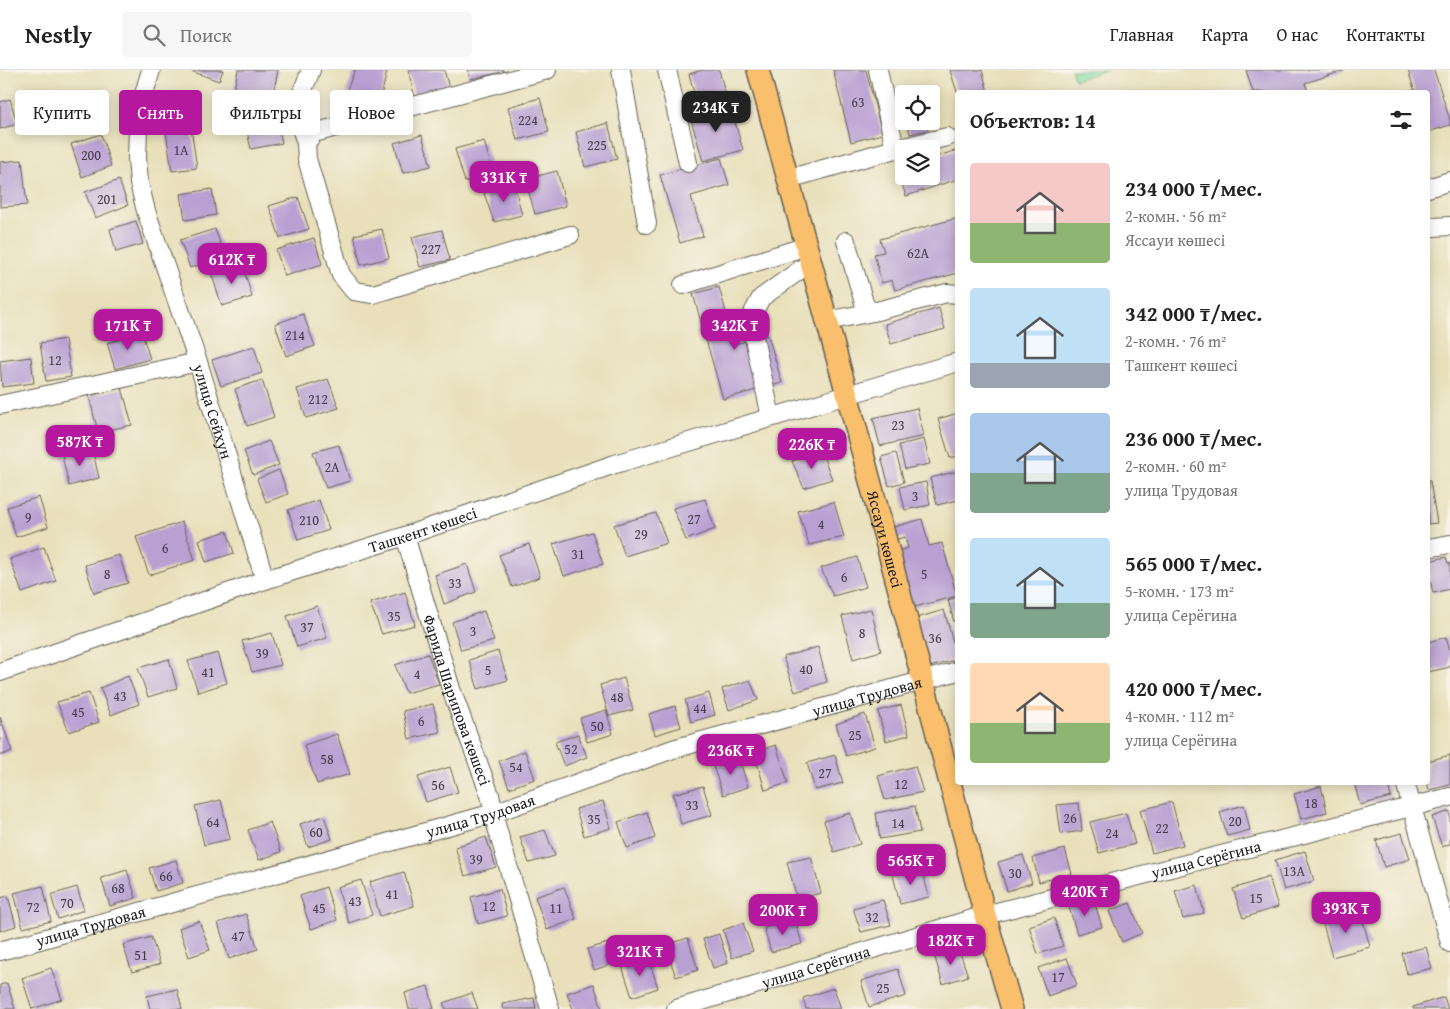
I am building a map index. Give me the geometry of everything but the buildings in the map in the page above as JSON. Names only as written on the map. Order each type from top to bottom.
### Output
[{"type":"main road","name":"Яссауи көшесі","points":[[758,70],[924,680],[985,915],[1012,1009]]},
{"type":"street","name":"улица Сейхун","points":[[151,70],[140,104],[137,158],[139,183],[146,211],[198,362],[265,580]]},
{"type":"street","points":[[312,70],[298,102],[298,119],[306,143],[307,159],[341,275],[354,291],[373,294],[570,235]]},
{"type":"street","points":[[306,143],[314,133],[547,70]]},
{"type":"street","points":[[622,70],[647,224]]},
{"type":"street","points":[[667,70],[688,163]]},
{"type":"street","points":[[878,70],[894,149]]},
{"type":"street","points":[[788,179],[894,149],[947,137]]},
{"type":"street","points":[[1430,187],[1450,181]]},
{"type":"street","points":[[1430,226],[1450,226]]},
{"type":"street","points":[[846,241],[865,306],[872,312]]},
{"type":"street","points":[[684,285],[809,254]]},
{"type":"street","points":[[772,417],[754,338],[753,313],[761,298],[809,254]]},
{"type":"street","points":[[827,322],[947,294],[955,294]]},
{"type":"street","points":[[0,405],[198,362]]},
{"type":"street","name":"Ташкент көшесі","points":[[0,672],[265,580],[405,536],[615,464],[955,363]]},
{"type":"street","name":"Фарида Шарипова көшесі","points":[[405,536],[451,688],[490,795],[497,828],[550,1009]]},
{"type":"street","points":[[1430,548],[1450,544]]},
{"type":"street","name":"улица Трудовая","points":[[0,951],[494,813],[673,749],[955,672]]},
{"type":"street","points":[[1406,785],[1450,943]]},
{"type":"street","name":"улица Серёгина","points":[[676,1009],[985,915],[1450,797]]},
{"type":"green space","points":[[1071,70],[1107,70],[1075,80]]}]
